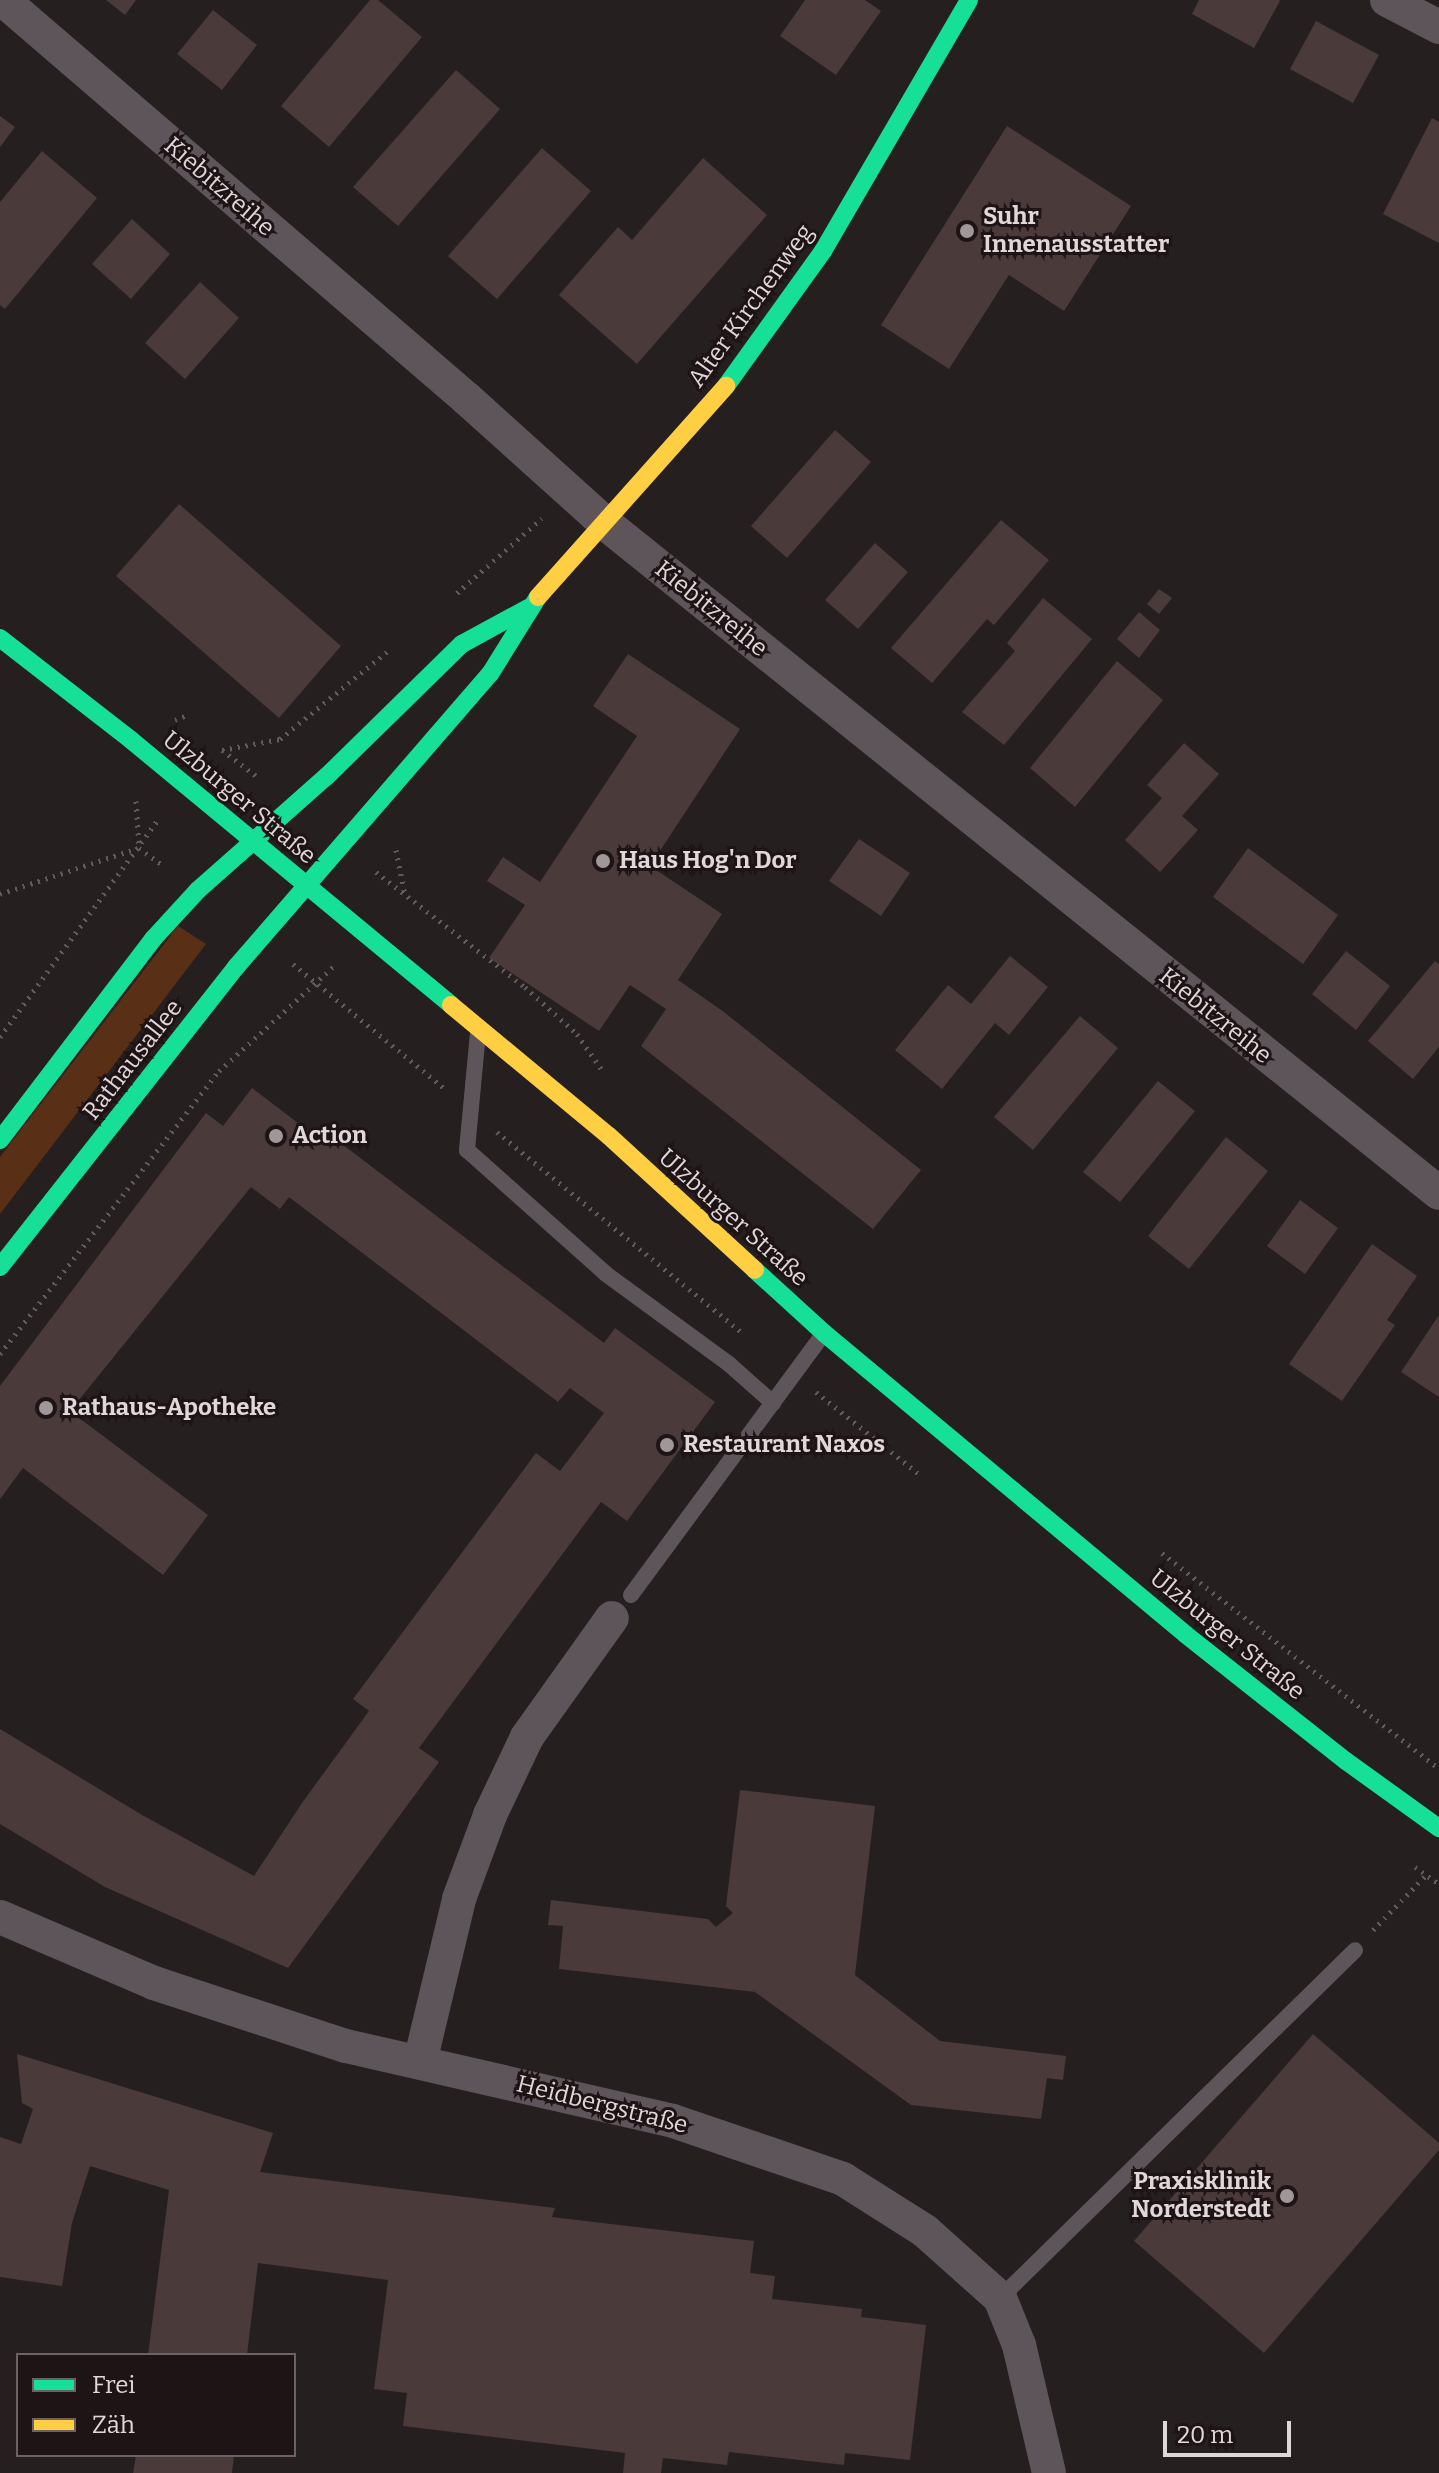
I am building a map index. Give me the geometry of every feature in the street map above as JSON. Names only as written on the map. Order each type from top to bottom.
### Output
[{"type":"main road","name":"Alter Kirchenweg","points":[[308,886],[490,674],[528,608],[725,387],[779,315],[847,211],[969,0]]},
{"type":"main road","name":"Alter Kirchenweg","points":[[253,841],[327,776],[462,644],[528,608]]},
{"type":"main road","name":"Ulzburger Straße","points":[[0,638],[253,841],[609,1136],[824,1333],[1185,1634],[1346,1761],[1439,1828]]},
{"type":"main road","points":[[0,1140],[153,939],[198,890],[253,841]]},
{"type":"main road","name":"Rathausallee","points":[[0,1267],[236,967],[308,886]]},
{"type":"street","name":"Kiebitzreihe","points":[[3,0],[466,398],[606,524],[1439,1193]]},
{"type":"street","points":[[1387,0],[1439,27]]},
{"type":"street","points":[[420,2062],[459,1899],[490,1815],[527,1737],[621,1606]]},
{"type":"street","name":"Heidbergstraße","points":[[0,1917],[154,1983],[346,2046],[673,2121],[843,2179],[925,2231],[1000,2298],[1019,2345],[1049,2473]]},
{"type":"lane","points":[[478,1027],[467,1150],[606,1274],[729,1364],[773,1403]]},
{"type":"lane","points":[[621,1606],[824,1333]]},
{"type":"lane","points":[[1000,2298],[1355,1950]]},
{"type":"path","points":[[455,595],[570,492]]},
{"type":"path","points":[[222,750],[280,739],[397,643]]},
{"type":"path","points":[[0,894],[139,848],[0,1037]]},
{"type":"path","points":[[405,896],[525,987],[577,1034],[605,1073]]},
{"type":"path","points":[[0,1354],[219,1071],[316,982]]},
{"type":"path","points":[[1150,1543],[1439,1769]]},
{"type":"path","points":[[1355,1950],[1432,1869]]},
{"type":"shaded area","points":[[178,926],[206,944],[0,1214],[0,1157]]},
{"type":"building","points":[[106,0],[136,0],[125,15]]},
{"type":"building","points":[[370,0],[378,0],[422,37],[329,147],[281,106]]},
{"type":"building","points":[[805,0],[865,0],[881,11],[836,75],[780,36]]},
{"type":"building","points":[[1199,0],[1280,1],[1254,48],[1192,14]]},
{"type":"building","points":[[213,10],[257,45],[222,90],[177,54]]},
{"type":"building","points":[[1316,21],[1379,55],[1353,103],[1290,69]]},
{"type":"building","points":[[456,70],[500,109],[398,226],[353,187]]},
{"type":"building","points":[[0,116],[15,127],[0,147]]},
{"type":"building","points":[[1432,118],[1439,122],[1439,243],[1383,214]]},
{"type":"building","points":[[1007,126],[1131,206],[1064,311],[1009,275],[949,369],[881,325]]},
{"type":"building","points":[[542,148],[591,191],[497,299],[448,256]]},
{"type":"building","points":[[42,151],[97,198],[5,309],[0,305],[0,202]]},
{"type":"building","points":[[703,158],[767,215],[637,364],[559,295],[618,227],[632,240]]},
{"type":"building","points":[[132,219],[170,254],[131,299],[92,264]]},
{"type":"building","points":[[200,282],[239,318],[185,379],[145,343]]},
{"type":"building","points":[[835,430],[871,462],[787,558],[751,526]]},
{"type":"building","points":[[179,504],[341,646],[279,718],[116,576]]},
{"type":"building","points":[[1001,520],[1049,560],[994,625],[987,619],[932,683],[891,648]]},
{"type":"building","points":[[875,543],[908,572],[858,629],[825,600]]},
{"type":"building","points":[[1159,589],[1172,598],[1159,614],[1147,604]]},
{"type":"building","points":[[1043,598],[1092,639],[1004,745],[962,712],[1015,651],[1007,643]]},
{"type":"building","points":[[1139,612],[1160,630],[1139,658],[1117,639]]},
{"type":"building","name":"Haus Hog'n Dor","points":[[628,654],[740,729],[650,866],[722,914],[678,980],[724,1012],[921,1170],[873,1229],[641,1046],[666,1009],[630,985],[599,1031],[489,958],[525,905],[487,881],[503,857],[540,882],[637,736],[593,706]]},
{"type":"building","points":[[1117,661],[1163,700],[1075,807],[1030,768]]},
{"type":"building","points":[[1184,743],[1219,774],[1182,816],[1198,830],[1160,872],[1125,840],[1162,798],[1147,785]]},
{"type":"building","points":[[859,839],[910,873],[881,916],[829,881]]},
{"type":"building","points":[[1248,848],[1338,915],[1303,964],[1213,897]]},
{"type":"building","points":[[1346,951],[1390,986],[1356,1030],[1312,994]]},
{"type":"building","points":[[1010,956],[1048,987],[1009,1035],[995,1023],[942,1089],[895,1050],[948,985],[971,1004]]},
{"type":"building","points":[[1435,961],[1439,964],[1439,1047],[1413,1079],[1368,1041]]},
{"type":"building","points":[[1080,1016],[1118,1048],[1033,1150],[994,1117]]},
{"type":"building","points":[[1158,1081],[1195,1111],[1120,1202],[1083,1172]]},
{"type":"building","points":[[252,1088],[328,1146],[334,1138],[604,1343],[615,1328],[715,1402],[627,1521],[601,1502],[419,1748],[439,1762],[288,1968],[105,1887],[0,1824],[0,1729],[142,1815],[254,1876],[369,1711],[353,1699],[536,1453],[560,1471],[604,1413],[570,1388],[558,1402],[289,1197],[280,1209],[251,1187],[70,1411],[208,1515],[163,1575],[23,1468],[0,1499],[0,1386],[206,1113],[223,1126]]},
{"type":"building","points":[[1226,1137],[1268,1171],[1189,1269],[1148,1236]]},
{"type":"building","points":[[1300,1200],[1338,1228],[1305,1274],[1267,1246]]},
{"type":"building","points":[[1372,1244],[1417,1276],[1387,1320],[1395,1325],[1342,1401],[1289,1364]]},
{"type":"building","points":[[1439,1315],[1439,1397],[1401,1372]]},
{"type":"building","points":[[740,1790],[875,1806],[855,1975],[940,2041],[1066,2056],[1063,2080],[1047,2078],[1041,2119],[911,2105],[755,1992],[559,1969],[563,1926],[548,1925],[551,1900],[708,1919],[716,1927],[733,1913],[726,1906]]},
{"type":"building","name":"Praxisklinik Norderstedt","points":[[1313,2034],[1439,2143],[1439,2150],[1264,2353],[1134,2241]]},
{"type":"building","points":[[17,2054],[273,2133],[260,2172],[555,2208],[552,2217],[754,2241],[750,2273],[775,2276],[772,2299],[862,2309],[861,2317],[926,2325],[910,2460],[845,2453],[844,2465],[729,2452],[727,2465],[663,2458],[661,2473],[623,2473],[625,2453],[403,2426],[407,2393],[374,2389],[388,2280],[258,2263],[247,2353],[148,2353],[169,2190],[90,2166],[72,2223],[62,2286],[0,2277],[0,2137],[21,2144],[33,2109],[22,2103]]},
{"type":"building","points":[[136,2457],[234,2457],[232,2473],[133,2473]]},
{"type":"traffic: fast","points":[[726,386],[823,251],[969,0]]},
{"type":"traffic: fast","points":[[0,1267],[236,967],[490,674],[538,597]]},
{"type":"traffic: fast","points":[[0,1140],[153,939],[198,890],[327,776],[462,644],[528,608]]},
{"type":"traffic: fast","points":[[0,638],[131,740],[451,1005]]},
{"type":"traffic: fast","points":[[755,1270],[824,1333],[1185,1634],[1346,1761],[1439,1828]]},
{"type":"traffic: slow","points":[[538,597],[726,386]]},
{"type":"traffic: slow","points":[[451,1005],[609,1136],[755,1270]]},
{"type":"place","name":"Suhr Innenausstatter","points":[[967,231]]},
{"type":"place","name":"Haus Hog'n Dor","points":[[603,861]]},
{"type":"place","name":"Action","points":[[276,1136]]},
{"type":"place","name":"Rathaus-Apotheke","points":[[46,1408]]},
{"type":"place","name":"Restaurant Naxos","points":[[667,1445]]},
{"type":"place","name":"Praxisklinik Norderstedt","points":[[1287,2196]]}]
